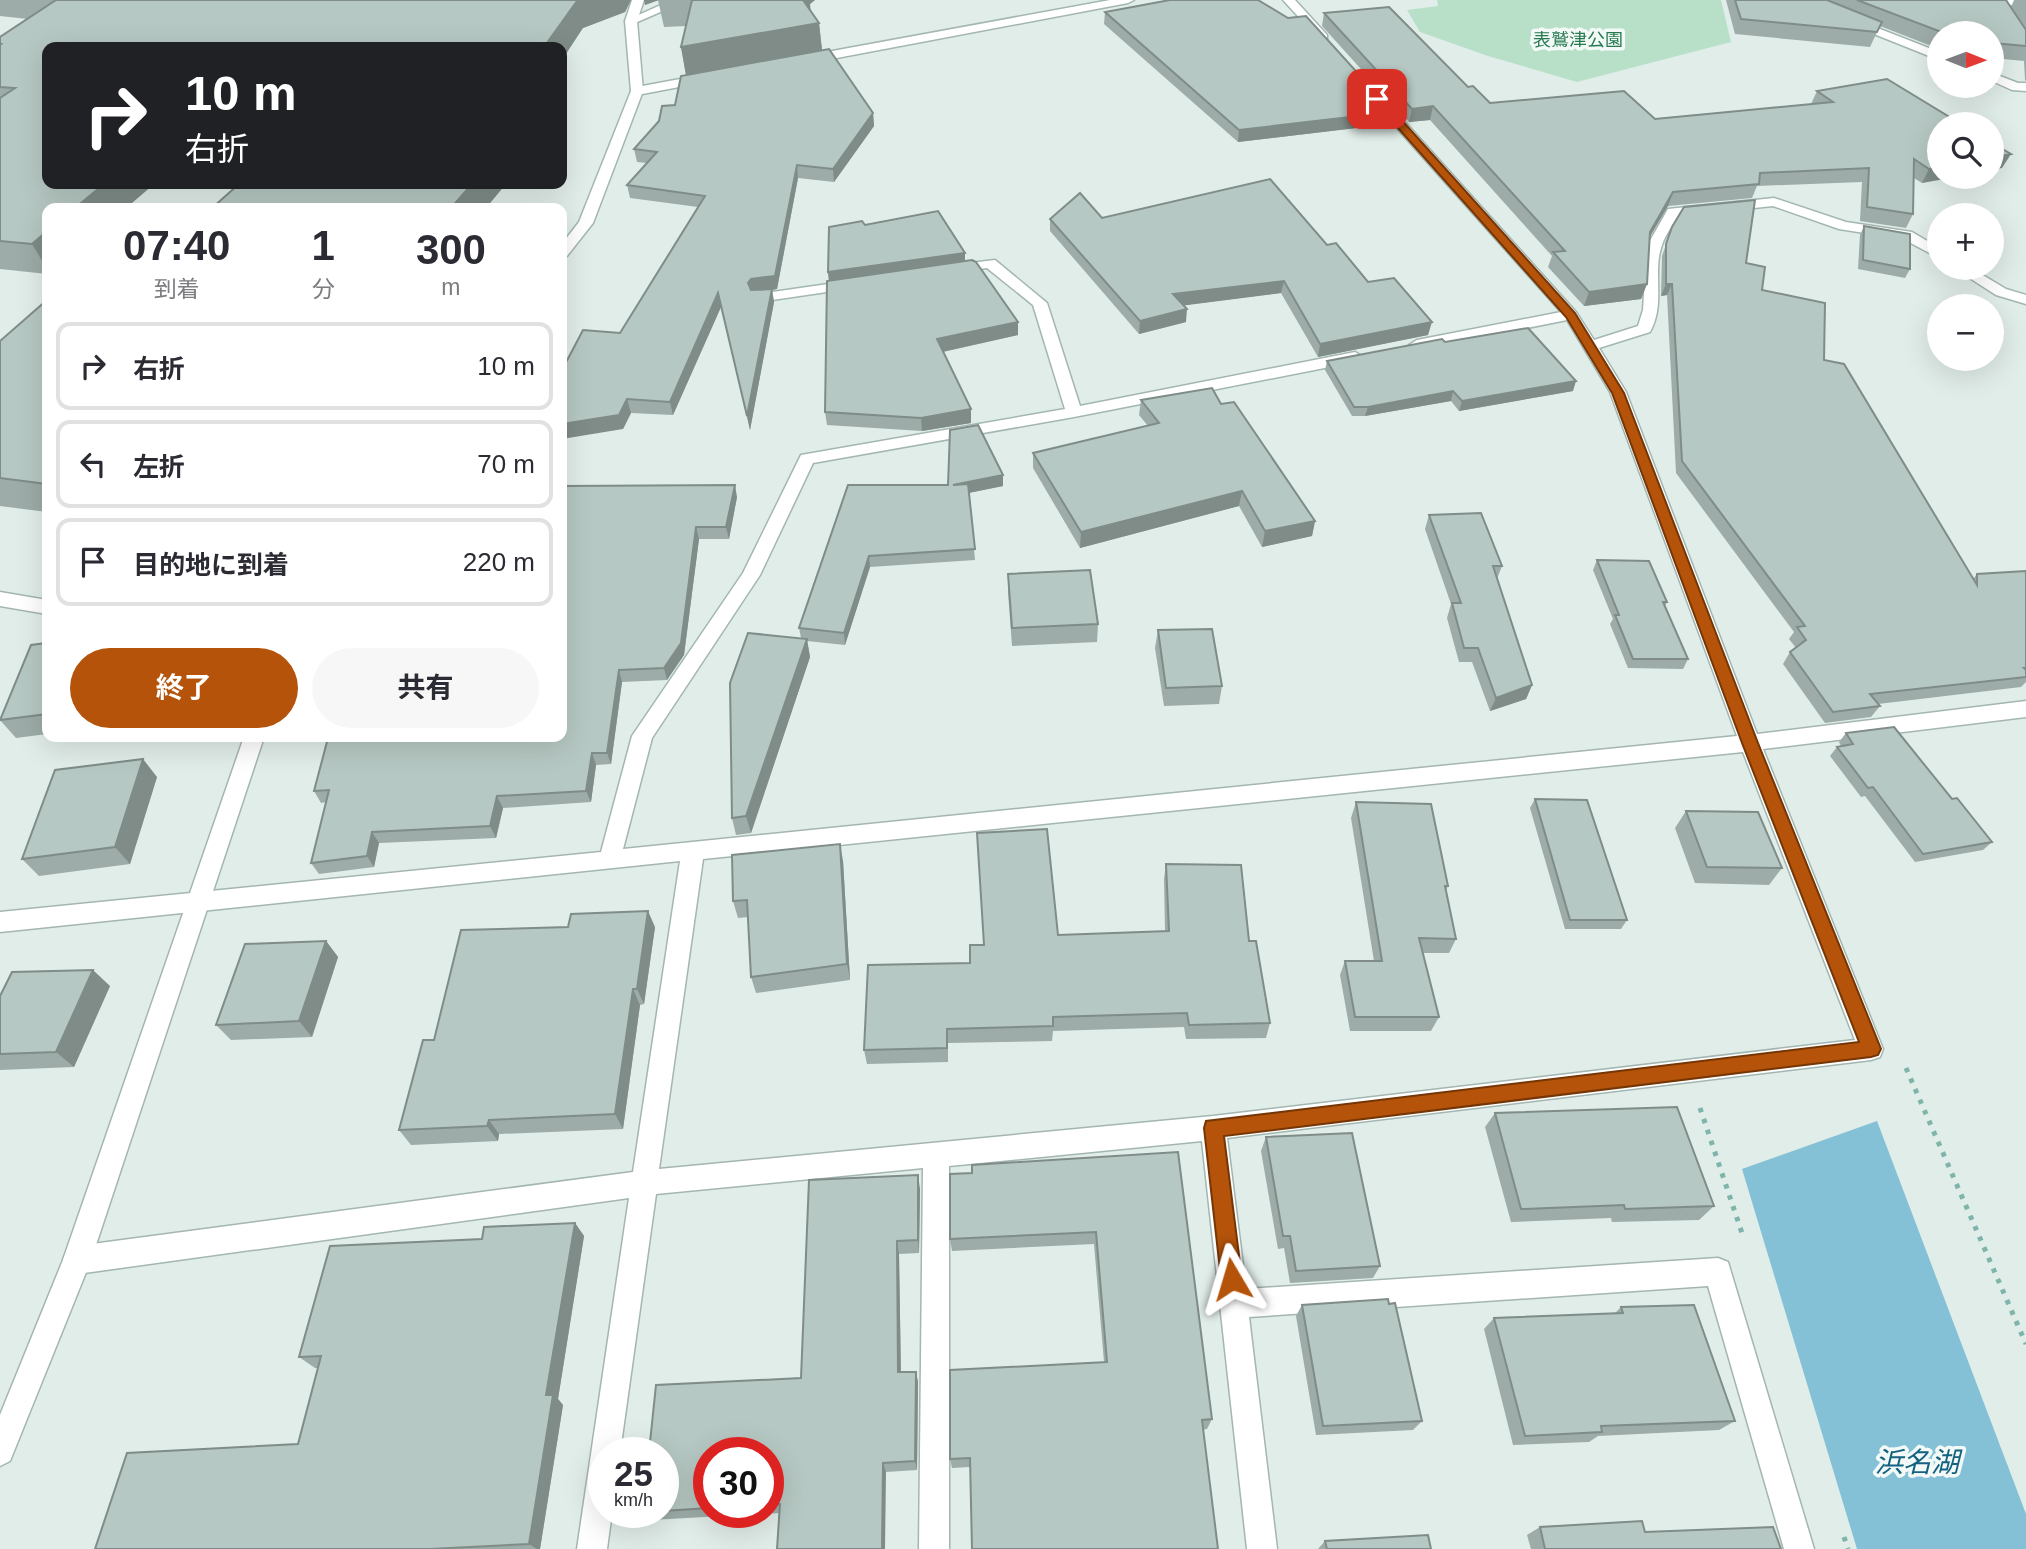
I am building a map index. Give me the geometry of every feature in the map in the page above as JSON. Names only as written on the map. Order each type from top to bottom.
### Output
[{"type":"street","points":[[567,247],[586,223],[637,91],[631,21],[638,0]]},
{"type":"street","points":[[631,21],[682,0]]},
{"type":"street","points":[[787,63],[1128,0]]},
{"type":"street","points":[[1289,0],[1335,51]]},
{"type":"street","points":[[1985,0],[2026,3]]},
{"type":"street","points":[[1997,1],[2004,12]]},
{"type":"street","points":[[1835,15],[1927,51]]},
{"type":"street","points":[[637,91],[719,76]]},
{"type":"street","points":[[77,1260],[643,1183],[1213,1128],[1871,1049],[1750,743],[1618,393],[1570,315],[1362,81]]},
{"type":"street","points":[[2004,82],[2016,87],[2026,87]]},
{"type":"street","points":[[1589,346],[1645,329],[1651,310],[1654,246],[1673,212],[1774,202],[1843,226],[1907,235],[1927,247]]},
{"type":"street","points":[[936,271],[990,263],[1040,303],[1074,412]]},
{"type":"street","points":[[1981,280],[2001,292],[2026,300]]},
{"type":"street","points":[[759,298],[868,282]]},
{"type":"street","points":[[1396,349],[1570,315]]},
{"type":"street","points":[[609,861],[642,736],[751,575],[807,459],[1074,412],[1369,355]]},
{"type":"street","points":[[0,599],[42,606]]},
{"type":"street","points":[[0,922],[1750,743],[2026,709]]},
{"type":"street","points":[[0,1451],[77,1260],[252,742]]},
{"type":"street","points":[[607,1437],[693,851]]},
{"type":"street","points":[[1213,1128],[1262,1549]]},
{"type":"street","points":[[934,1549],[936,1155]]},
{"type":"street","points":[[1235,1304],[1718,1272],[1799,1549]]},
{"type":"street","points":[[592,1549],[595,1528]]},
{"type":"path","points":[[1871,1049],[1906,1068],[2026,1344]]},
{"type":"green space","name":"表鷲津公園","points":[[1437,0],[1721,0],[1731,42],[1577,82],[1488,56],[1420,32],[1407,10],[1438,6]]},
{"type":"water","name":"浜名湖","points":[[1877,1121],[2026,1514],[2026,1549],[1857,1549],[1742,1169]]},
{"type":"building","points":[[56,0],[579,0],[548,42],[42,42],[42,189],[98,189],[81,203],[42,203],[42,235],[32,244],[0,241],[0,98],[15,88],[0,87],[0,37]]},
{"type":"building","points":[[692,0],[803,0],[819,23],[681,47]]},
{"type":"building","points":[[1170,0],[1258,0],[1288,18],[1306,16],[1393,112],[1239,130],[1105,12]]},
{"type":"building","points":[[1735,0],[1827,0],[1882,22],[1877,32],[1741,19]]},
{"type":"building","points":[[1857,0],[2006,0],[2026,30],[2026,46],[2004,44],[2004,21],[1927,21],[1927,27]]},
{"type":"building","points":[[1389,7],[1468,87],[1473,86],[1490,103],[1624,91],[1655,119],[1833,102],[1817,91],[1887,79],[1941,112],[1927,112],[1927,168],[1914,159],[1913,214],[1867,207],[1869,168],[1760,173],[1759,184],[1673,192],[1650,232],[1647,284],[1589,292],[1553,252],[1565,251],[1433,106],[1412,109],[1324,13]]},
{"type":"building","points":[[829,49],[873,113],[833,169],[797,165],[775,276],[751,279],[748,283],[751,290],[772,289],[747,416],[718,293],[670,402],[627,399],[619,415],[567,423],[567,360],[583,330],[620,333],[705,196],[627,185],[657,152],[634,149],[659,121],[662,106],[675,105],[681,76]]},
{"type":"building","points":[[1270,179],[1327,245],[1336,243],[1368,282],[1394,278],[1432,322],[1320,344],[1284,281],[1173,294],[1187,309],[1140,321],[1050,219],[1080,193],[1102,218]]},
{"type":"building","points":[[233,189],[468,189],[455,203],[218,203]]},
{"type":"building","points":[[1755,200],[1746,263],[1765,267],[1762,290],[1825,303],[1824,360],[1844,364],[1977,585],[1977,574],[2026,571],[2026,677],[1870,694],[1880,706],[1833,712],[1790,652],[1806,640],[1797,627],[1805,626],[1682,461],[1672,284],[1666,284],[1666,244],[1684,207]]},
{"type":"building","points":[[938,211],[965,253],[828,272],[829,227],[862,221],[865,225]]},
{"type":"building","points":[[1864,226],[1910,234],[1910,269],[1863,260]]},
{"type":"building","points":[[972,260],[1018,322],[937,339],[971,409],[921,418],[825,412],[827,281]]},
{"type":"building","points":[[42,304],[42,483],[0,478],[0,341]]},
{"type":"building","points":[[1528,328],[1576,381],[1462,401],[1453,391],[1368,407],[1354,407],[1327,361],[1442,339],[1445,342]]},
{"type":"building","points":[[1212,388],[1221,404],[1234,402],[1315,521],[1265,531],[1242,491],[1081,532],[1033,453],[1159,423],[1141,400]]},
{"type":"building","points":[[978,425],[1003,475],[953,485],[968,484],[975,549],[869,556],[844,633],[799,628],[848,485],[948,485],[950,430]]},
{"type":"building","points":[[735,485],[726,527],[696,527],[681,643],[664,668],[619,670],[607,753],[592,753],[586,791],[497,796],[490,826],[372,832],[367,856],[311,863],[329,790],[314,791],[327,742],[567,742],[567,486]]},
{"type":"building","points":[[1481,513],[1502,566],[1493,566],[1532,685],[1496,698],[1478,648],[1464,648],[1452,603],[1461,603],[1429,515]]},
{"type":"building","points":[[1597,560],[1649,561],[1667,602],[1663,602],[1688,659],[1633,659]]},
{"type":"building","points":[[1090,570],[1098,624],[1012,628],[1008,574]]},
{"type":"building","points":[[1212,629],[1222,686],[1166,688],[1158,630]]},
{"type":"building","points":[[748,633],[807,639],[746,816],[732,818],[730,683]]},
{"type":"building","points":[[42,644],[42,715],[0,720],[31,645]]},
{"type":"building","points":[[1894,727],[1952,799],[1957,798],[1992,842],[1923,854],[1873,787],[1868,788],[1837,747],[1853,744],[1846,733]]},
{"type":"building","points":[[143,759],[115,847],[22,859],[55,770]]},
{"type":"building","points":[[1535,799],[1587,800],[1627,920],[1570,920]]},
{"type":"building","points":[[1356,802],[1431,804],[1456,939],[1419,938],[1439,1017],[1355,1017],[1345,961],[1382,961]]},
{"type":"building","points":[[1686,811],[1758,812],[1782,868],[1707,867]]},
{"type":"building","points":[[1047,829],[1058,935],[1169,931],[1166,864],[1241,865],[1249,941],[1256,941],[1270,1023],[1189,1025],[1187,1013],[1053,1017],[1053,1026],[947,1029],[947,1048],[864,1050],[868,965],[970,963],[970,945],[984,945],[977,833]]},
{"type":"building","points":[[840,844],[847,964],[751,977],[747,900],[733,901],[732,855]]},
{"type":"building","points":[[648,911],[637,989],[633,989],[615,1114],[489,1120],[487,1126],[399,1130],[423,1040],[434,1040],[461,930],[568,927],[571,914]]},
{"type":"building","points":[[326,941],[299,1021],[216,1025],[245,944]]},
{"type":"building","points":[[93,970],[56,1052],[0,1054],[0,996],[12,972]]},
{"type":"building","points":[[1677,1107],[1714,1206],[1625,1209],[1624,1205],[1521,1209],[1495,1113]]},
{"type":"building","points":[[1352,1133],[1380,1266],[1296,1271],[1290,1236],[1283,1236],[1266,1137]]},
{"type":"building","points":[[1178,1152],[1212,1419],[1202,1420],[1218,1549],[972,1549],[970,1458],[950,1459],[950,1370],[1107,1362],[1096,1232],[950,1239],[950,1174],[972,1173],[972,1165]]},
{"type":"building","points":[[918,1175],[918,1240],[897,1241],[898,1372],[916,1372],[915,1461],[883,1463],[882,1549],[777,1549],[778,1528],[784,1528],[784,1437],[693,1437],[693,1509],[679,1510],[679,1437],[651,1437],[656,1385],[801,1378],[809,1180]]},
{"type":"building","points":[[575,1223],[546,1395],[553,1395],[529,1544],[430,1549],[95,1549],[127,1453],[298,1444],[321,1356],[299,1357],[330,1246],[482,1239],[484,1227]]},
{"type":"building","points":[[1388,1299],[1389,1304],[1395,1303],[1422,1421],[1323,1426],[1302,1305]]},
{"type":"building","points":[[1694,1305],[1735,1421],[1601,1426],[1602,1432],[1525,1436],[1494,1318],[1623,1313],[1621,1307]]},
{"type":"building","points":[[1642,1521],[1645,1532],[1773,1527],[1781,1549],[1545,1549],[1540,1527]]},
{"type":"building","points":[[1428,1535],[1431,1549],[1327,1549],[1325,1541]]},
{"type":"route","points":[[1232,1279],[1213,1128],[1871,1049],[1750,743],[1618,393],[1570,315],[1377,99]]}]
